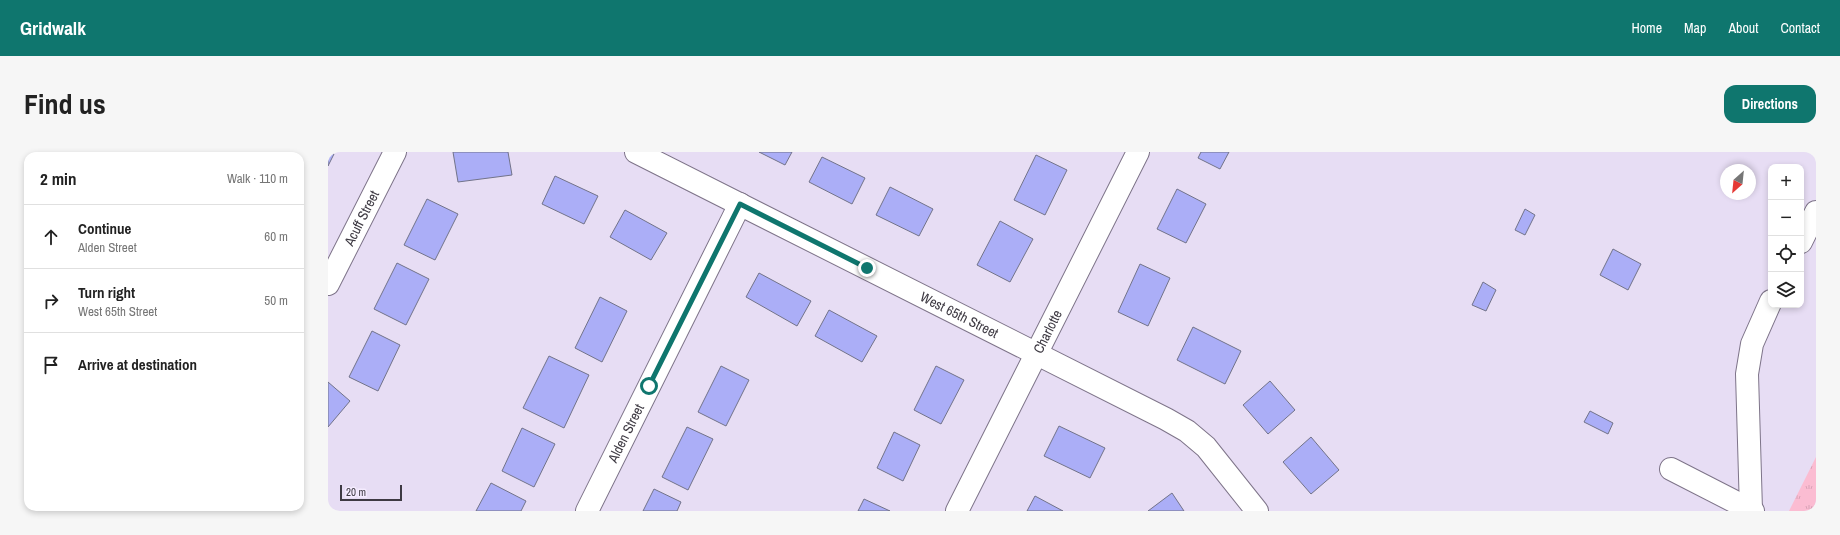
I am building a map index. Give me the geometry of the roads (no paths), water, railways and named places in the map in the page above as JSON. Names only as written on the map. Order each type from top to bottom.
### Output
[{"type":"street","name":"Acuff Street","points":[[328,284],[395,152]]},
{"type":"street","name":"West 65th Street","points":[[636,152],[1187,430],[1206,447],[1257,511]]},
{"type":"street","name":"Charlotte","points":[[957,511],[1138,152]]},
{"type":"street","name":"Alden Street","points":[[587,511],[740,204]]},
{"type":"street","points":[[1804,236],[1816,212]]},
{"type":"street","points":[[1671,469],[1752,511],[1748,374],[1752,344],[1768,308]]}]
